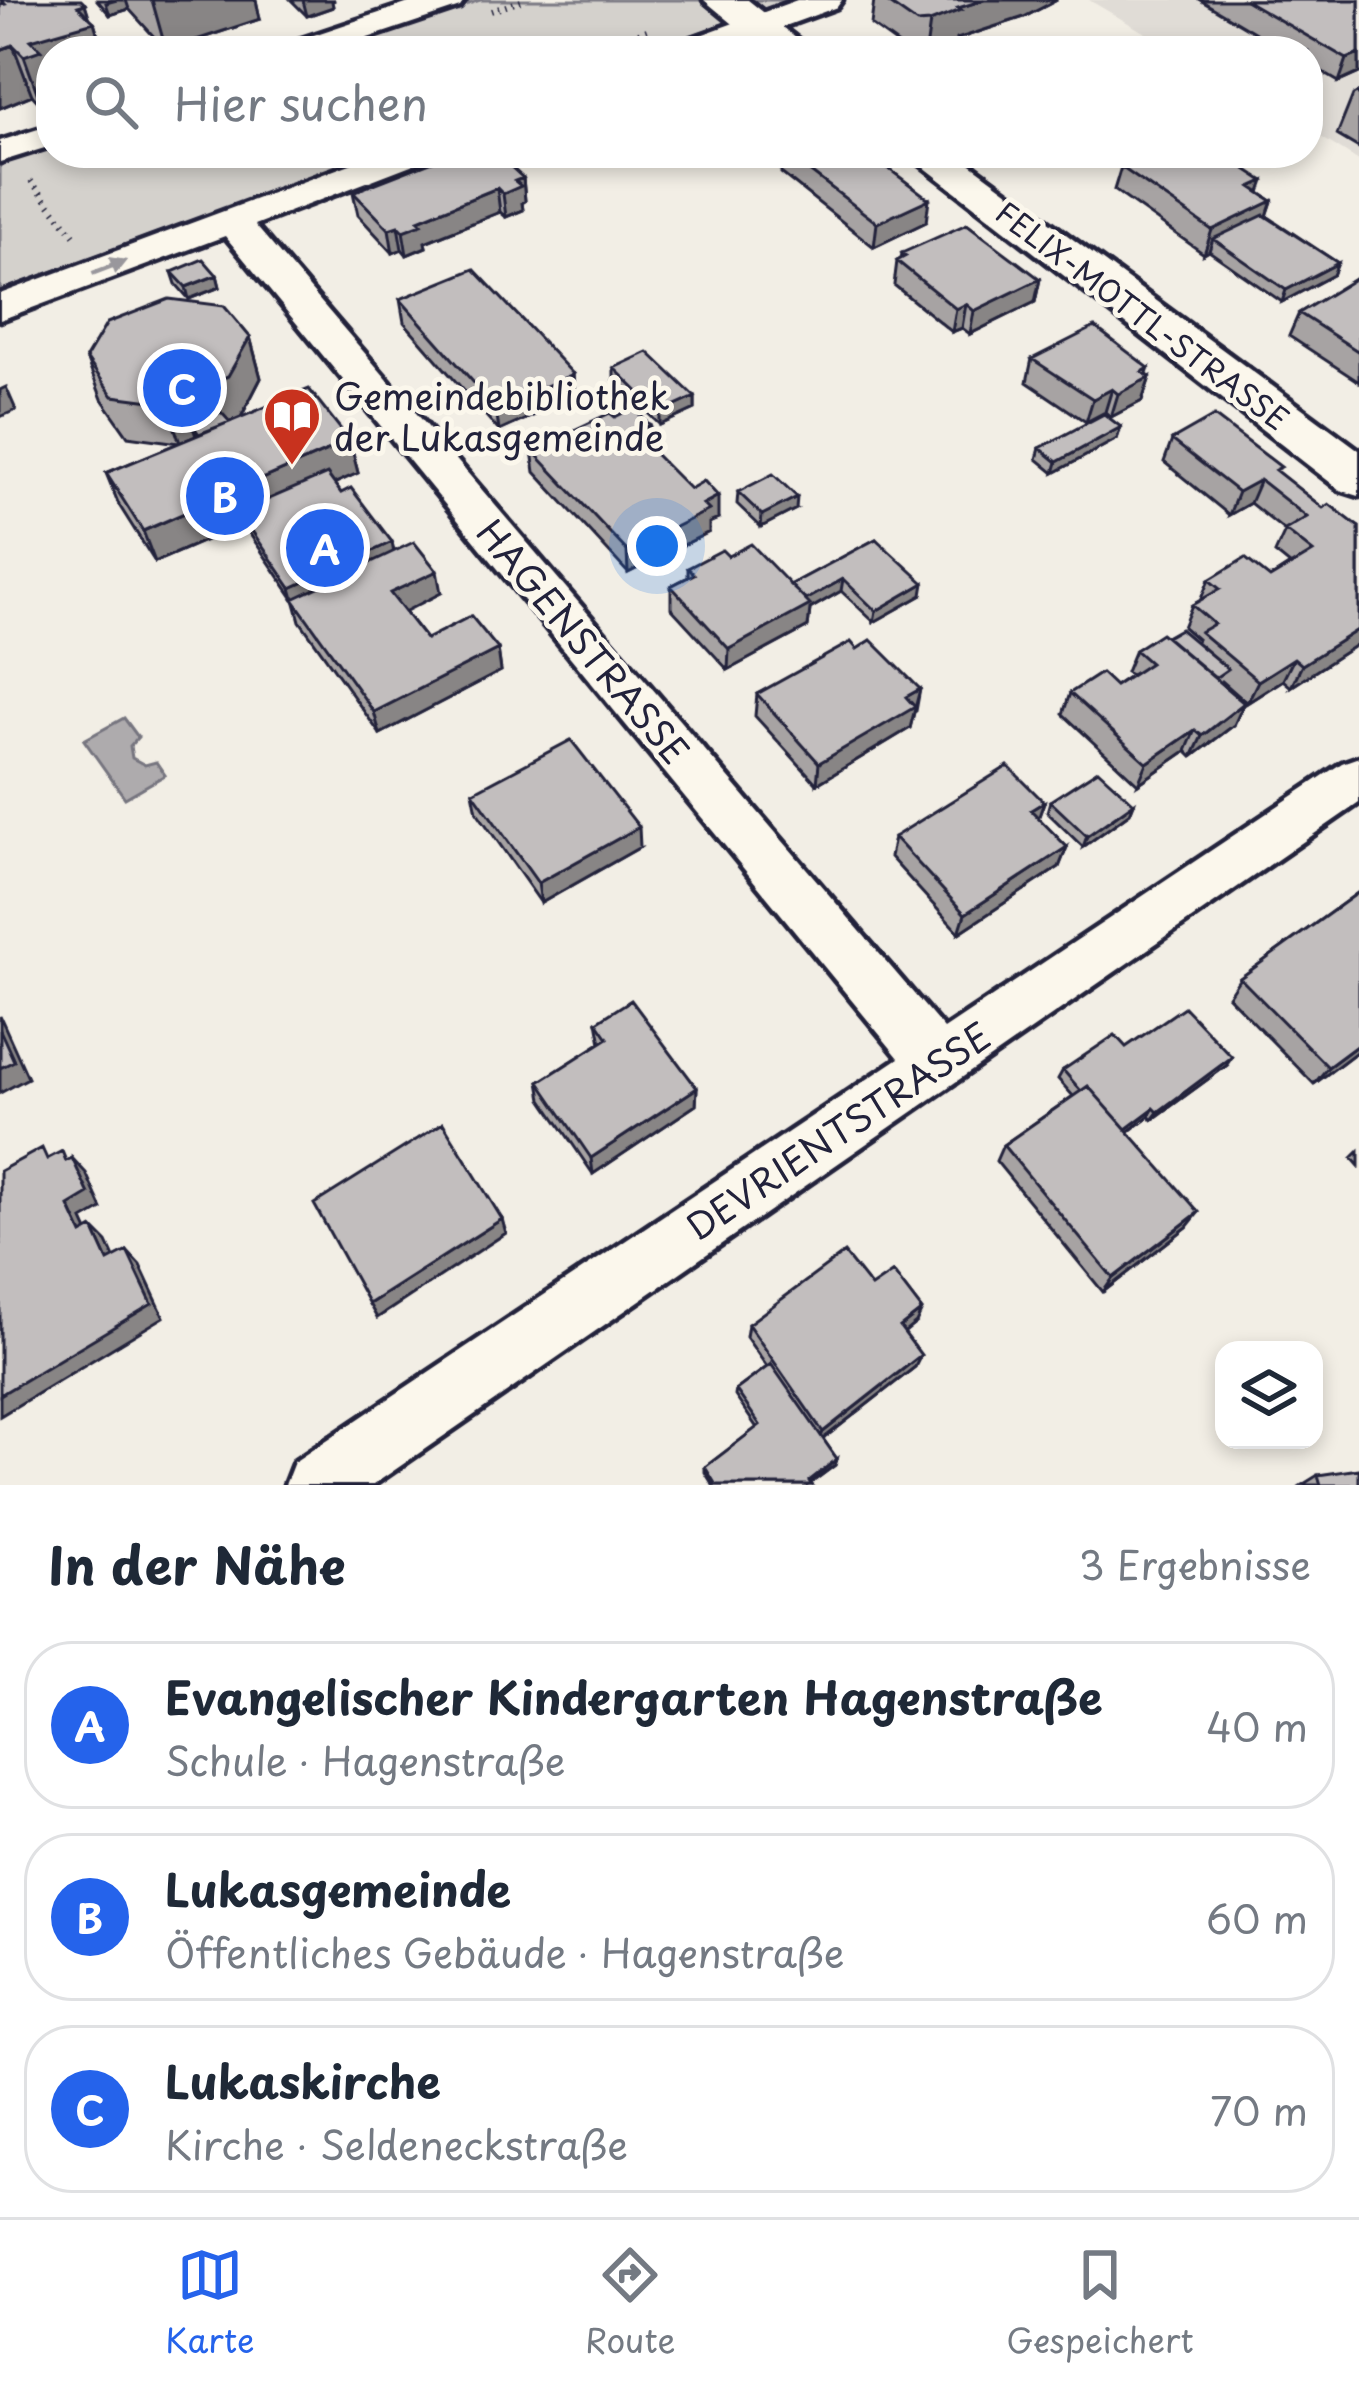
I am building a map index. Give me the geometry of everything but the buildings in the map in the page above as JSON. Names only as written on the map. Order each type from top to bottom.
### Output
[{"type":"street","points":[[342,36],[449,0]]},
{"type":"street","points":[[723,0],[772,36]]},
{"type":"street","points":[[728,36],[826,0]]},
{"type":"street","points":[[3,151],[36,140]]},
{"type":"street","points":[[0,308],[371,168]]},
{"type":"street","name":"FELIX-MOTTL-STRASSE","points":[[948,168],[1359,477]]},
{"type":"street","name":"HAGENSTRASSE","points":[[230,220],[937,1062]]},
{"type":"street","name":"DEVRIENTSTRASSE","points":[[317,1485],[1359,777]]},
{"type":"path","points":[[3,151],[99,271]]},
{"type":"shaded area","points":[[480,0],[790,0],[690,36],[374,36]]},
{"type":"shaded area","points":[[1089,0],[1359,0],[1359,161],[1323,138],[1323,36],[1150,36]]},
{"type":"shaded area","points":[[36,151],[36,168],[333,168],[0,291],[0,163]]},
{"type":"shaded area","points":[[124,718],[138,737],[130,746],[132,758],[145,765],[156,762],[165,775],[125,798],[84,740]]},
{"type":"place","name":"Lukaskirche","points":[[182,388]]},
{"type":"place","name":"Gemeindebibliothek der Lukasgemeinde","points":[[292,467]]},
{"type":"place","name":"Lukasgemeinde","points":[[225,496]]},
{"type":"place","name":"Evangelischer Kindergarten Hagenstraße","points":[[325,548]]}]
